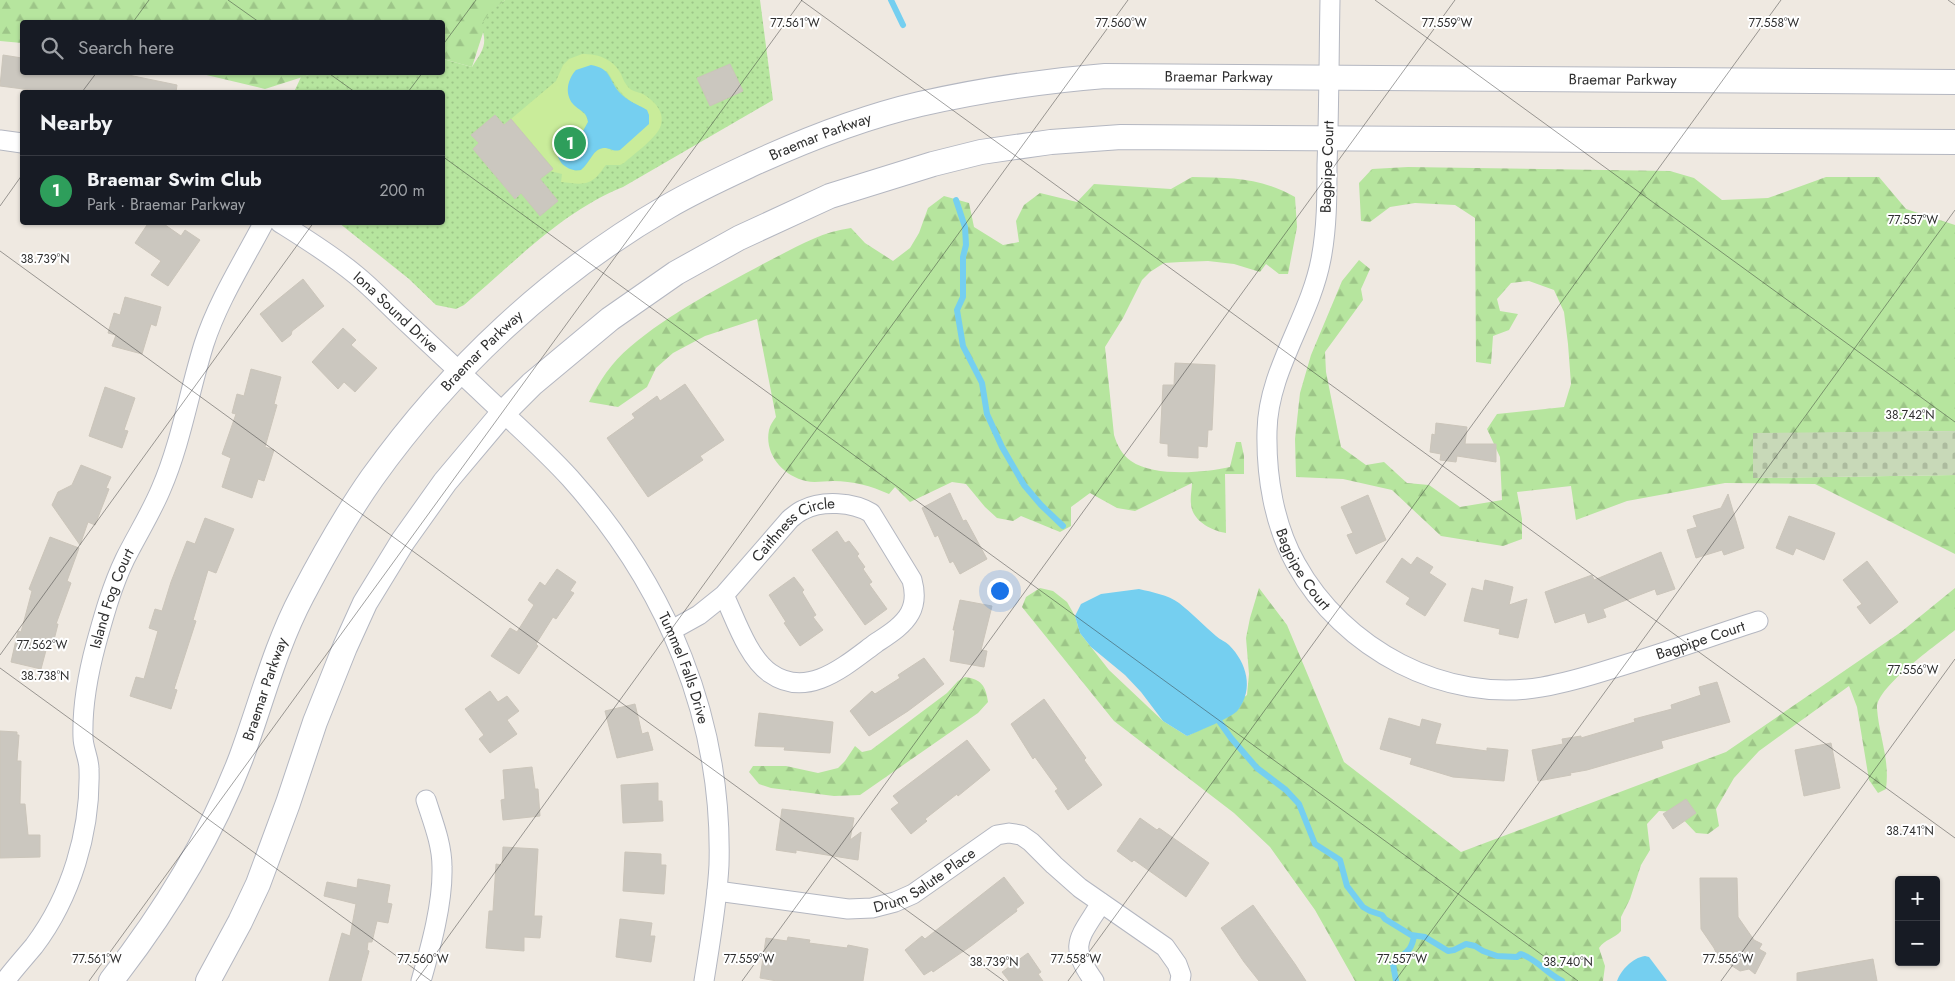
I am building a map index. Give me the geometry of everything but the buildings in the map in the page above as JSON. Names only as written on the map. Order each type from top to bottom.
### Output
[{"type":"street","name":"Bagpipe Court","points":[[1330,0],[1326,230],[1321,262],[1310,300],[1284,359],[1273,397],[1267,428],[1268,465],[1273,502],[1284,538],[1296,564],[1314,592],[1330,612],[1350,630],[1377,650],[1406,667],[1436,679],[1469,687],[1508,690],[1542,688],[1583,677],[1652,657],[1758,620]]},
{"type":"street","name":"Braemar Parkway","points":[[111,981],[147,934],[177,888],[200,847],[240,761],[279,650],[300,599],[371,479],[459,371],[503,327],[550,288],[628,230],[669,205],[722,178],[792,146],[854,123],[927,103],[984,90],[1105,76],[1329,76],[1955,82]]},
{"type":"street","points":[[208,981],[258,884],[315,722],[365,603],[403,541],[445,482],[503,413],[539,378],[610,319],[676,273],[739,238],[830,196],[933,164],[981,152],[1051,142],[1121,137],[1328,137],[1955,142]]},
{"type":"street","points":[[0,140],[20,143]]},
{"type":"street","name":"Island Fog Court","points":[[5,981],[34,946],[54,915],[73,870],[85,828],[88,807],[89,766],[83,740],[83,707],[95,646],[106,608],[124,561],[160,490],[173,458],[208,334],[223,299],[262,225]]},
{"type":"street","name":"Iona Sound Drive","points":[[284,225],[318,246],[358,276],[503,413]]},
{"type":"street","name":"Tummel Falls Drive","points":[[503,413],[569,476],[605,519],[637,564],[672,630],[690,675],[702,713],[712,762],[718,812],[719,864],[717,891],[704,981]]},
{"type":"street","name":"Caithness Circle","points":[[672,630],[699,615],[724,595],[790,519],[803,510],[819,505],[830,504],[862,507],[871,513],[912,580],[914,604],[901,625],[835,674],[818,680],[799,682],[783,680],[762,667],[753,655],[724,595]]},
{"type":"street","points":[[421,981],[437,916],[442,867],[440,844],[426,800]]},
{"type":"street","name":"Drum Salute Place","points":[[717,891],[848,910],[872,908],[895,902],[913,894],[997,835],[1009,833],[1021,835],[1080,888],[1165,947],[1177,964],[1181,975],[1180,981]]},
{"type":"street","points":[[1094,981],[1081,964],[1078,951],[1079,939],[1101,903]]},
{"type":"green space","points":[[0,0],[505,0],[489,14],[472,67],[445,60],[445,20],[20,20],[20,43],[0,41]]},
{"type":"green space","points":[[505,0],[760,0],[773,100],[623,187],[579,210],[539,240],[464,305],[456,309],[436,305],[409,279],[342,225],[445,225],[445,90],[295,90],[301,77],[308,75],[445,75],[445,60],[472,67],[483,47],[484,38],[481,25],[489,13]]},
{"type":"green space","points":[[582,54],[588,54],[600,56],[610,61],[618,69],[629,88],[651,99],[660,111],[662,120],[659,130],[655,135],[624,163],[620,165],[606,165],[595,178],[581,184],[561,182],[562,174],[550,171],[553,168],[511,119],[556,81],[563,65],[569,59]],"holes":[[[576,70],[607,71],[626,97],[642,107],[612,151],[608,148],[598,150],[585,166],[576,171],[562,164],[558,154],[571,135],[583,131],[588,122],[585,115],[570,97],[570,79]]]},
{"type":"green space","points":[[206,75],[309,75],[265,89]]},
{"type":"green space","points":[[1408,167],[1670,171],[1694,178],[1722,200],[1768,198],[1826,177],[1879,177],[1906,209],[1955,225],[1955,431],[1753,434],[1754,478],[1955,475],[1955,554],[1815,484],[1725,483],[1627,501],[1576,520],[1571,486],[1517,492],[1522,519],[1522,539],[1503,546],[1441,536],[1392,490],[1343,479],[1296,477],[1295,439],[1300,393],[1311,355],[1342,281],[1359,260],[1370,269],[1361,289],[1363,300],[1325,352],[1326,372],[1341,447],[1366,465],[1384,462],[1407,483],[1429,485],[1460,507],[1502,500],[1500,457],[1487,429],[1497,414],[1564,407],[1571,384],[1568,344],[1564,312],[1554,290],[1529,281],[1511,283],[1497,299],[1500,311],[1518,314],[1509,330],[1493,336],[1491,364],[1476,362],[1475,218],[1455,205],[1415,203],[1390,207],[1370,222],[1361,221],[1359,183],[1372,169]]},
{"type":"green space","points":[[1192,177],[1233,178],[1257,182],[1282,190],[1295,197],[1297,227],[1288,274],[1279,274],[1266,264],[1260,272],[1234,264],[1208,261],[1164,263],[1142,280],[1123,318],[1105,347],[1114,435],[1120,450],[1131,461],[1152,470],[1165,472],[1193,472],[1219,469],[1230,467],[1236,442],[1241,442],[1244,456],[1244,474],[1225,474],[1226,533],[1209,527],[1195,515],[1192,510],[1191,501],[1192,483],[1135,511],[1117,508],[1090,493],[1071,507],[1071,526],[1060,532],[1021,516],[1013,521],[997,518],[966,484],[952,482],[910,502],[895,487],[889,494],[855,483],[840,481],[812,482],[798,478],[777,463],[769,447],[769,430],[776,417],[757,319],[705,336],[673,353],[656,368],[647,387],[618,407],[589,402],[602,379],[617,359],[661,323],[728,283],[816,237],[851,228],[865,243],[893,261],[910,248],[919,233],[928,208],[944,196],[969,203],[974,227],[1003,245],[1019,242],[1016,221],[1024,205],[1040,193],[1077,202],[1094,184],[1171,189]]},
{"type":"green space","points":[[1955,431],[1955,475],[1753,478],[1753,433]]},
{"type":"green space","points":[[1040,588],[1053,591],[1067,602],[1075,616],[1080,633],[1109,670],[1163,721],[1187,736],[1204,728],[1247,695],[1249,674],[1246,638],[1259,588],[1287,625],[1344,762],[1461,852],[1726,752],[1901,632],[1955,588],[1955,630],[1909,666],[1886,689],[1879,699],[1877,708],[1878,719],[1887,767],[1886,789],[1878,793],[1869,780],[1857,707],[1849,686],[1759,751],[1734,778],[1716,809],[1719,826],[1708,834],[1696,833],[1676,812],[1659,811],[1647,824],[1650,850],[1641,865],[1630,899],[1621,917],[1621,931],[1599,948],[1605,966],[1603,981],[1355,981],[1315,910],[1270,847],[1234,813],[1114,721],[1022,607],[1026,597]]},
{"type":"green space","points":[[965,677],[982,684],[988,702],[978,713],[860,795],[834,796],[771,788],[759,784],[749,772],[753,766],[786,766],[818,773],[838,768],[855,746],[862,752],[871,750],[947,693],[958,681]]},
{"type":"water","points":[[591,65],[603,69],[622,95],[647,110],[649,124],[620,150],[604,148],[597,150],[581,170],[569,169],[558,157],[558,146],[569,135],[583,131],[588,122],[584,113],[570,100],[568,86],[576,70]]},
{"type":"water","points":[[1139,589],[1175,600],[1235,652],[1244,668],[1247,685],[1243,702],[1235,713],[1187,736],[1163,721],[1141,692],[1125,675],[1091,647],[1080,633],[1075,616],[1081,604],[1101,594]]},
{"type":"water","points":[[1645,956],[1649,957],[1667,981],[1617,981],[1628,965],[1636,959]]},
{"type":"waterway","points":[[891,0],[903,25]]},
{"type":"waterway","points":[[956,200],[965,227],[966,245],[963,257],[963,297],[957,310],[963,346],[982,383],[987,414],[1002,447],[1024,485],[1063,526]]},
{"type":"waterway","points":[[1219,721],[1257,768],[1286,790],[1299,804],[1315,844],[1340,860],[1347,886],[1363,907],[1382,915],[1385,919],[1411,935],[1425,937],[1448,951],[1466,944],[1497,956],[1517,957],[1521,954],[1562,981]]},
{"type":"waterway","points":[[1396,981],[1393,964],[1411,947],[1414,936]]},
{"type":"place","name":"Braemar Swim Club","points":[[570,143]]}]
